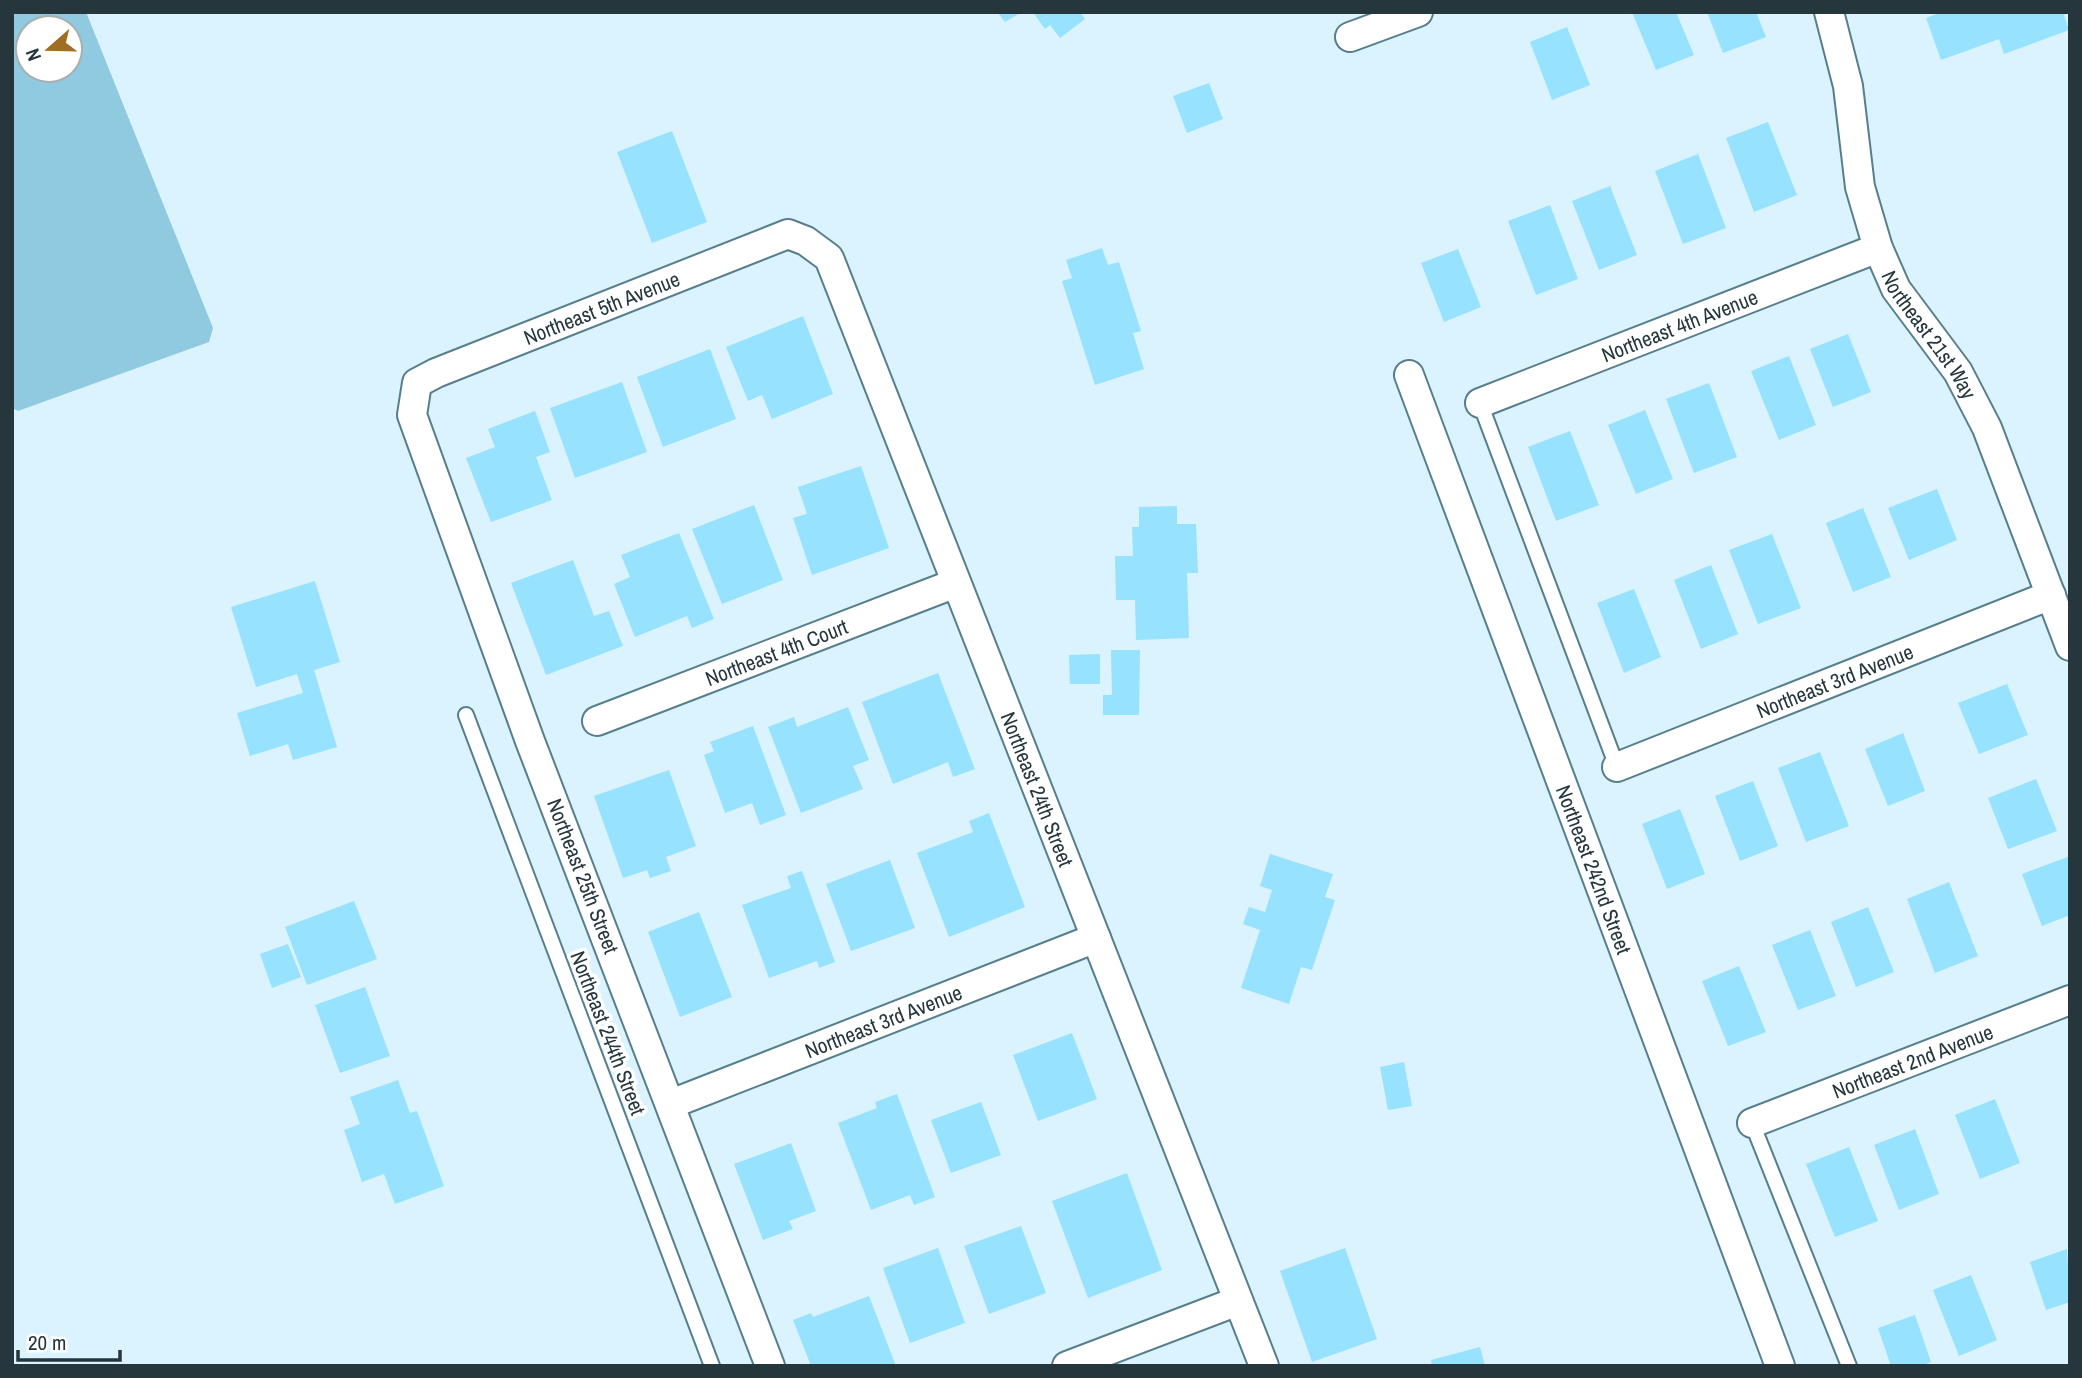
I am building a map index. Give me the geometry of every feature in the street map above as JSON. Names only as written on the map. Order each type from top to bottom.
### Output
[{"type":"street","points":[[1350,37],[1418,12]]},
{"type":"street","name":"Northeast 21st Way","points":[[1829,12],[1848,86],[1860,187],[1878,248],[1896,289],[1958,372],[1987,428],[2070,646]]},
{"type":"street","name":"Northeast 5th Avenue","points":[[417,383],[788,234]]},
{"type":"street","name":"Northeast 24th Street","points":[[788,234],[806,241],[829,258],[1264,1366]]},
{"type":"street","name":"Northeast 4th Avenue","points":[[1480,403],[1878,248]]},
{"type":"street","name":"Northeast 242nd Street","points":[[1409,375],[1780,1366]]},
{"type":"street","name":"Northeast 25th Street","points":[[417,383],[412,415],[422,450],[770,1366]]},
{"type":"street","name":"Northeast 4th Court","points":[[597,721],[956,583]]},
{"type":"street","name":"Northeast 3rd Avenue","points":[[1617,767],[2051,595]]},
{"type":"street","name":"Northeast 3rd Avenue","points":[[671,1104],[1096,938]]},
{"type":"street","name":"Northeast 2nd Avenue","points":[[1752,1123],[2070,1000]]},
{"type":"street","points":[[1067,1366],[1238,1301]]},
{"type":"lane","points":[[1480,403],[1617,767]]},
{"type":"lane","name":"Northeast 244th Street","points":[[466,715],[712,1366]]},
{"type":"lane","points":[[1752,1123],[1849,1366]]},
{"type":"shaded area","points":[[12,12],[86,12],[213,328],[209,342],[18,411],[12,408]]},
{"type":"building","points":[[997,12],[1022,12],[1005,22]]},
{"type":"building","points":[[1033,12],[1080,12],[1085,19],[1060,38],[1050,25],[1045,29]]},
{"type":"building","points":[[1632,12],[1676,12],[1694,55],[1656,70]]},
{"type":"building","points":[[1707,12],[1756,12],[1766,37],[1723,53]]},
{"type":"building","points":[[1942,12],[2070,12],[2064,15],[2069,30],[2004,54],[1999,39],[1941,60],[1926,18]]},
{"type":"building","points":[[1567,27],[1590,85],[1552,100],[1530,42]]},
{"type":"building","points":[[1209,83],[1223,119],[1187,133],[1173,96]]},
{"type":"building","points":[[1768,122],[1797,195],[1754,212],[1726,138]]},
{"type":"building","points":[[672,131],[707,222],[652,243],[617,152]]},
{"type":"building","points":[[1698,154],[1726,228],[1683,244],[1655,171]]},
{"type":"building","points":[[1610,186],[1637,255],[1599,270],[1572,201]]},
{"type":"building","points":[[1550,205],[1578,279],[1536,295],[1508,221]]},
{"type":"building","points":[[1102,248],[1108,265],[1119,262],[1141,331],[1133,333],[1144,369],[1095,385],[1062,281],[1072,278],[1066,260]]},
{"type":"building","points":[[1458,249],[1481,307],[1444,322],[1421,263]]},
{"type":"building","points":[[803,316],[833,394],[772,419],[762,395],[748,401],[726,347]]},
{"type":"building","points":[[1848,334],[1871,392],[1833,407],[1810,349]]},
{"type":"building","points":[[710,349],[736,419],[663,447],[637,377]]},
{"type":"building","points":[[1789,356],[1816,425],[1779,440],[1751,371]]},
{"type":"building","points":[[622,382],[647,452],[575,478],[550,408]]},
{"type":"building","points":[[1709,383],[1737,457],[1694,473],[1666,399]]},
{"type":"building","points":[[1645,410],[1673,479],[1636,494],[1608,425]]},
{"type":"building","points":[[535,411],[550,452],[536,457],[552,500],[491,522],[466,458],[495,447],[488,429]]},
{"type":"building","points":[[1570,431],[1599,505],[1556,521],[1528,447]]},
{"type":"building","points":[[861,466],[889,548],[812,575],[793,518],[807,514],[798,487]]},
{"type":"building","points":[[1937,489],[1957,540],[1909,560],[1888,508]]},
{"type":"building","points":[[754,505],[783,580],[722,604],[692,529]]},
{"type":"building","points":[[1177,506],[1177,524],[1196,524],[1198,573],[1187,573],[1189,638],[1136,640],[1135,600],[1116,600],[1115,556],[1133,556],[1132,527],[1139,527],[1139,507]]},
{"type":"building","points":[[1863,508],[1891,577],[1853,592],[1826,523]]},
{"type":"building","points":[[679,533],[714,619],[692,628],[687,616],[635,637],[614,584],[630,577],[621,555]]},
{"type":"building","points":[[1772,534],[1801,608],[1758,624],[1729,550]]},
{"type":"building","points":[[573,560],[594,616],[609,611],[623,646],[546,675],[511,583]]},
{"type":"building","points":[[1711,565],[1738,634],[1701,649],[1674,580]]},
{"type":"building","points":[[315,581],[340,662],[314,670],[337,747],[293,760],[288,744],[250,756],[237,713],[303,693],[297,674],[256,687],[231,607]]},
{"type":"building","points":[[1634,589],[1661,657],[1624,673],[1597,603]]},
{"type":"building","points":[[1111,650],[1140,650],[1139,715],[1103,715],[1103,695],[1112,695]]},
{"type":"building","points":[[1100,654],[1100,684],[1070,684],[1069,655]]},
{"type":"building","points":[[938,673],[975,769],[953,777],[948,762],[893,784],[862,702]]},
{"type":"building","points":[[2007,684],[2028,735],[1979,754],[1958,703]]},
{"type":"building","points":[[848,707],[869,760],[853,766],[863,789],[801,813],[768,727],[794,717],[797,727]]},
{"type":"building","points":[[753,726],[786,815],[760,825],[752,803],[725,813],[704,755],[714,751],[710,742]]},
{"type":"building","points":[[1903,733],[1925,791],[1888,806],[1865,749]]},
{"type":"building","points":[[1820,752],[1849,826],[1806,842],[1778,768]]},
{"type":"building","points":[[669,770],[696,846],[666,857],[671,871],[650,878],[647,870],[623,878],[594,796]]},
{"type":"building","points":[[2036,779],[2057,831],[2008,849],[1988,798]]},
{"type":"building","points":[[1753,781],[1778,846],[1740,861],[1715,796]]},
{"type":"building","points":[[1680,809],[1705,874],[1667,889],[1642,824]]},
{"type":"building","points":[[989,813],[1025,907],[949,937],[917,853],[973,832],[969,821]]},
{"type":"building","points":[[1270,854],[1333,874],[1325,897],[1335,900],[1312,970],[1301,967],[1289,1004],[1241,988],[1260,930],[1243,924],[1249,907],[1265,912],[1272,890],[1260,886]]},
{"type":"building","points":[[2070,856],[2070,915],[2042,926],[2022,874]]},
{"type":"building","points":[[890,860],[915,928],[851,951],[826,884]]},
{"type":"building","points":[[802,871],[835,962],[819,968],[817,961],[769,978],[742,905],[791,888],[787,876]]},
{"type":"building","points":[[1949,882],[1978,956],[1935,973],[1907,899]]},
{"type":"building","points":[[354,901],[377,959],[307,985],[285,927]]},
{"type":"building","points":[[1868,907],[1894,972],[1856,987],[1831,922]]},
{"type":"building","points":[[699,912],[732,997],[680,1017],[648,932]]},
{"type":"building","points":[[1810,930],[1836,996],[1798,1010],[1772,945]]},
{"type":"building","points":[[288,944],[301,977],[272,988],[260,954]]},
{"type":"building","points":[[1739,966],[1766,1032],[1728,1046],[1702,981]]},
{"type":"building","points":[[365,987],[390,1056],[340,1073],[315,1005]]},
{"type":"building","points":[[1072,1033],[1097,1099],[1038,1121],[1013,1055]]},
{"type":"building","points":[[1404,1062],[1412,1106],[1388,1110],[1380,1067]]},
{"type":"building","points":[[398,1080],[410,1113],[417,1111],[444,1186],[395,1204],[384,1174],[362,1182],[344,1130],[360,1124],[350,1097]]},
{"type":"building","points":[[897,1094],[935,1197],[914,1205],[910,1195],[871,1210],[838,1123],[877,1108],[875,1102]]},
{"type":"building","points":[[1995,1099],[2020,1163],[1980,1179],[1955,1115]]},
{"type":"building","points":[[981,1102],[1001,1155],[951,1173],[931,1120]]},
{"type":"building","points":[[1915,1129],[1939,1194],[1899,1210],[1874,1145]]},
{"type":"building","points":[[791,1143],[816,1211],[789,1221],[793,1229],[763,1240],[734,1164]]},
{"type":"building","points":[[1849,1147],[1878,1221],[1835,1237],[1806,1164]]},
{"type":"building","points":[[1127,1173],[1162,1270],[1088,1298],[1052,1201]]},
{"type":"building","points":[[1021,1226],[1046,1293],[989,1314],[964,1246]]},
{"type":"building","points":[[938,1248],[965,1323],[910,1343],[883,1268]]},
{"type":"building","points":[[1345,1248],[1377,1339],[1312,1362],[1280,1271]]},
{"type":"building","points":[[2067,1249],[2070,1302],[2046,1310],[2030,1262]]},
{"type":"building","points":[[1971,1275],[1997,1340],[1959,1356],[1933,1290]]},
{"type":"building","points":[[869,1296],[896,1366],[811,1366],[793,1320],[811,1313],[813,1317]]},
{"type":"building","points":[[1915,1315],[1931,1362],[1921,1366],[1891,1366],[1878,1328]]},
{"type":"building","points":[[1480,1347],[1485,1366],[1432,1366],[1431,1360]]}]
